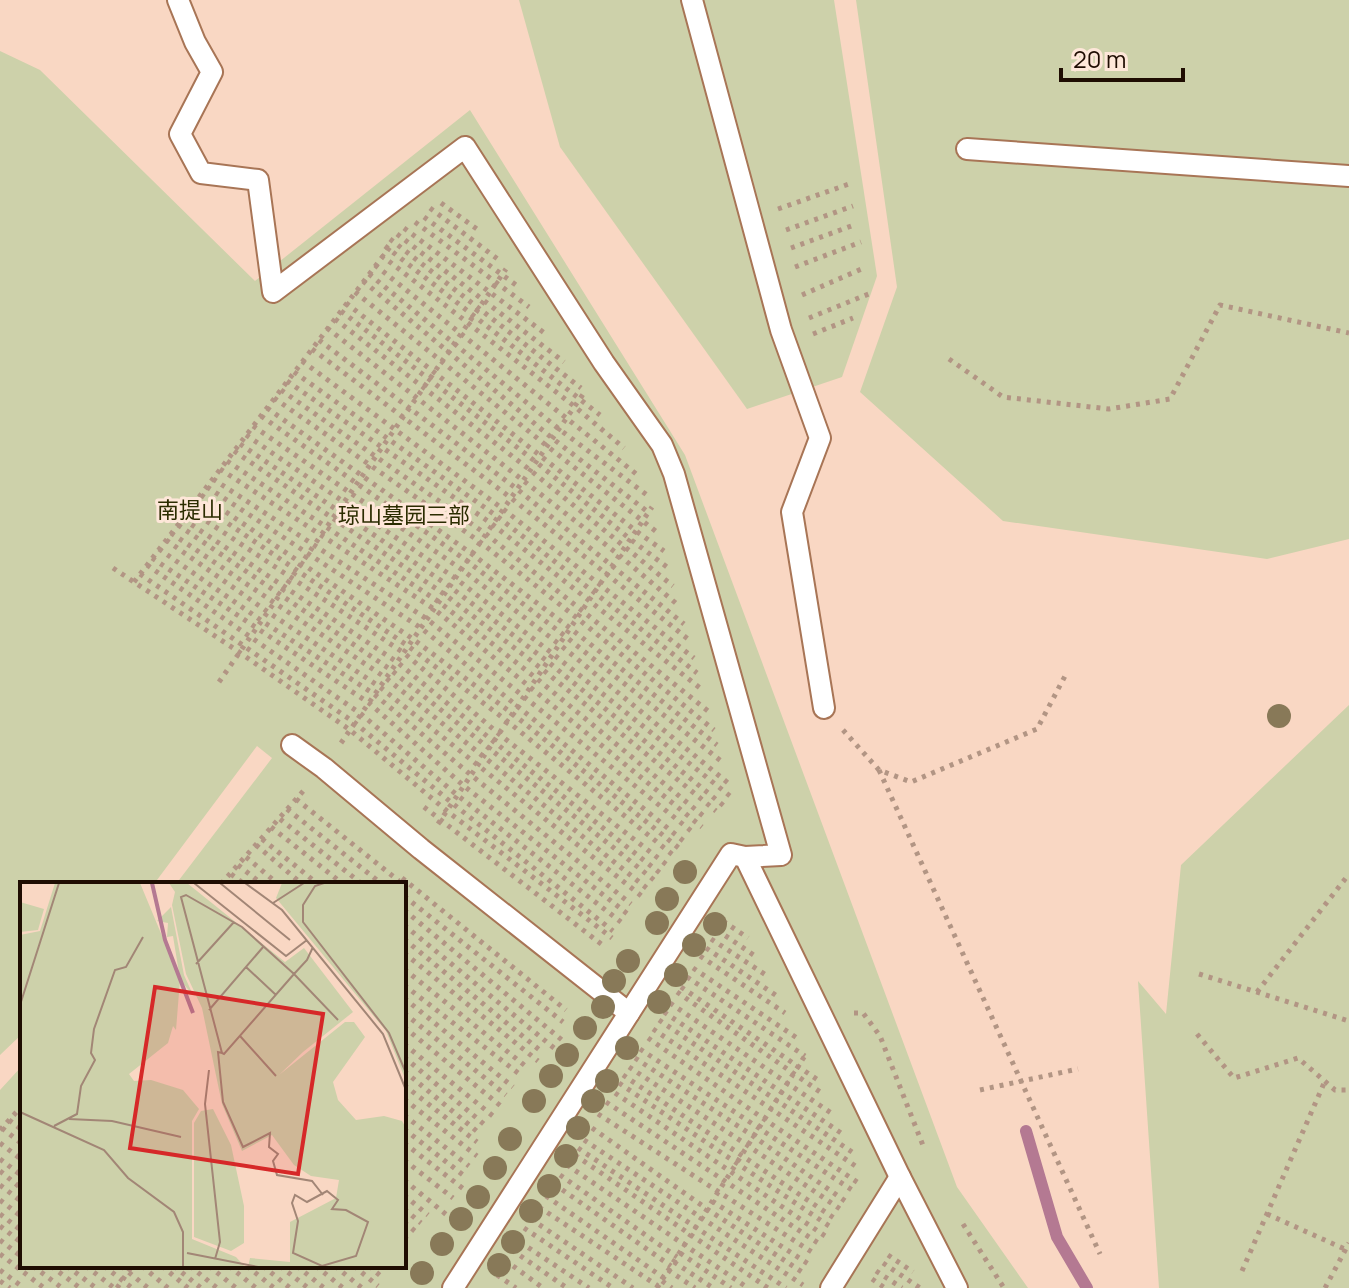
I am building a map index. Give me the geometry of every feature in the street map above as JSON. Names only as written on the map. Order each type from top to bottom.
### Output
[{"type":"lane","points":[[178,0],[195,42],[212,72],[180,134],[201,173],[258,180],[273,292],[465,147],[604,363],[662,445],[674,474],[781,855],[745,857],[731,854],[453,1288]]},
{"type":"lane","points":[[692,0],[775,307],[820,438],[792,512],[824,708]]},
{"type":"lane","points":[[967,149],[1349,176]]},
{"type":"lane","points":[[292,745],[421,849],[591,1073]]},
{"type":"lane","points":[[745,857],[821,1023],[863,1235],[957,1288]]},
{"type":"path","points":[[752,219],[849,184]]},
{"type":"path","points":[[410,188],[515,256],[525,240]]},
{"type":"path","points":[[410,188],[519,275]]},
{"type":"path","points":[[762,259],[853,206]]},
{"type":"path","points":[[134,582],[416,212],[527,294]]},
{"type":"path","points":[[411,219],[532,309]]},
{"type":"path","points":[[363,224],[399,235],[567,364]]},
{"type":"path","points":[[363,224],[393,241],[596,400]]},
{"type":"path","points":[[363,224],[603,418]]},
{"type":"path","points":[[363,224],[383,256],[632,455]]},
{"type":"path","points":[[762,259],[854,225]]},
{"type":"path","points":[[404,228],[550,337]]},
{"type":"path","points":[[762,259],[861,242]]},
{"type":"path","points":[[375,265],[661,494],[674,474]]},
{"type":"path","points":[[219,682],[508,266]]},
{"type":"path","points":[[775,307],[866,267]]},
{"type":"path","points":[[296,799],[399,881],[655,501],[559,429],[369,274]]},
{"type":"path","points":[[363,281],[552,438],[648,512],[701,572]]},
{"type":"path","points":[[355,292],[642,521],[701,572]]},
{"type":"path","points":[[784,337],[871,293]]},
{"type":"path","points":[[346,303],[636,531],[701,572]]},
{"type":"path","points":[[949,359],[1003,397],[1109,409],[1170,399],[1220,305],[1349,333]]},
{"type":"path","points":[[341,311],[630,539],[701,572]]},
{"type":"path","points":[[784,337],[853,318]]},
{"type":"path","points":[[335,319],[530,470],[714,619]]},
{"type":"path","points":[[327,328],[619,555],[732,681]]},
{"type":"path","points":[[319,340],[613,565],[732,681]]},
{"type":"path","points":[[312,349],[511,498],[607,574],[732,681]]},
{"type":"path","points":[[302,361],[732,681]]},
{"type":"path","points":[[223,882],[324,768],[604,363]]},
{"type":"path","points":[[294,372],[498,517],[595,591],[732,681]]},
{"type":"path","points":[[287,381],[492,524],[588,601],[732,681]]},
{"type":"path","points":[[281,390],[486,534],[749,743]]},
{"type":"path","points":[[274,398],[480,542],[577,618],[759,779]]},
{"type":"path","points":[[267,408],[472,554],[759,779]]},
{"type":"path","points":[[261,416],[467,561],[759,779]]},
{"type":"path","points":[[253,426],[461,569],[559,644],[732,786]]},
{"type":"path","points":[[246,435],[455,578],[730,796]]},
{"type":"path","points":[[240,444],[449,586],[547,661],[724,806]]},
{"type":"path","points":[[234,451],[444,594],[542,669],[716,811]]},
{"type":"path","points":[[227,461],[439,602],[707,819]]},
{"type":"path","points":[[220,469],[434,609],[702,827]]},
{"type":"path","points":[[213,479],[427,619],[695,834]]},
{"type":"path","points":[[207,487],[421,628],[686,843]]},
{"type":"path","points":[[201,495],[413,639],[513,714],[680,849]]},
{"type":"path","points":[[195,501],[408,646],[507,721],[673,855]]},
{"type":"path","points":[[190,510],[404,653],[499,734],[667,865]]},
{"type":"path","points":[[180,522],[397,662],[660,873]]},
{"type":"path","points":[[180,522],[391,670],[654,880]]},
{"type":"path","points":[[171,533],[386,678],[649,890]]},
{"type":"path","points":[[166,540],[380,687],[644,898]]},
{"type":"path","points":[[159,549],[374,694],[631,904]]},
{"type":"path","points":[[152,558],[369,703],[464,786],[629,915]]},
{"type":"path","points":[[147,565],[361,714],[457,795],[621,922]]},
{"type":"path","points":[[113,568],[350,730],[447,811],[612,934],[355,723],[140,574]]},
{"type":"path","points":[[879,770],[911,782],[1037,729],[1065,676]]},
{"type":"path","points":[[824,708],[879,770],[1100,1254]]},
{"type":"path","points":[[416,801],[605,947]]},
{"type":"path","points":[[287,809],[379,882]]},
{"type":"path","points":[[280,819],[359,882]]},
{"type":"path","points":[[271,827],[340,882]]},
{"type":"path","points":[[262,839],[316,882]]},
{"type":"path","points":[[256,845],[300,882]]},
{"type":"path","points":[[246,857],[276,882]]},
{"type":"path","points":[[238,865],[259,882]]},
{"type":"path","points":[[231,874],[241,882]]},
{"type":"path","points":[[1257,992],[1349,874]]},
{"type":"path","points":[[406,886],[566,1010]]},
{"type":"path","points":[[406,898],[563,1022]]},
{"type":"path","points":[[406,912],[562,1040]]},
{"type":"path","points":[[406,927],[554,1048]]},
{"type":"path","points":[[406,941],[542,1052]]},
{"type":"path","points":[[406,955],[538,1061]]},
{"type":"path","points":[[543,1288],[591,1073],[764,962]]},
{"type":"path","points":[[406,971],[528,1068]]},
{"type":"path","points":[[1199,974],[1349,1021]]},
{"type":"path","points":[[406,1179],[766,975]]},
{"type":"path","points":[[406,987],[518,1073]]},
{"type":"path","points":[[406,1000],[513,1087]]},
{"type":"path","points":[[591,1073],[784,1001]]},
{"type":"path","points":[[591,1073],[863,1013],[880,1036],[929,1160]]},
{"type":"path","points":[[406,1015],[506,1095]]},
{"type":"path","points":[[660,1283],[805,1056],[821,1023]]},
{"type":"path","points":[[406,1029],[502,1107]]},
{"type":"path","points":[[1197,1034],[1234,1078],[1298,1058],[1335,1090],[1349,1090]]},
{"type":"path","points":[[406,1046],[493,1116]]},
{"type":"path","points":[[591,1073],[810,1046]]},
{"type":"path","points":[[591,1073],[805,1056],[815,1062]]},
{"type":"path","points":[[406,1059],[485,1125]]},
{"type":"path","points":[[591,1073],[798,1066],[822,1082]]},
{"type":"path","points":[[980,1090],[1078,1069]]},
{"type":"path","points":[[591,1073],[793,1072],[830,1099]]},
{"type":"path","points":[[406,1073],[479,1133]]},
{"type":"path","points":[[591,1073],[787,1083],[838,1119]]},
{"type":"path","points":[[591,1073],[781,1092],[846,1136]]},
{"type":"path","points":[[591,1073],[776,1101],[863,1235],[885,1288]]},
{"type":"path","points":[[591,1073],[771,1108],[902,1288]]},
{"type":"path","points":[[591,1073],[764,1119],[863,1235]]},
{"type":"path","points":[[591,1073],[759,1128],[863,1235]]},
{"type":"path","points":[[591,1073],[753,1136],[920,1288]]},
{"type":"path","points":[[591,1073],[747,1145],[924,1280]]},
{"type":"path","points":[[591,1073],[742,1155],[863,1235]]},
{"type":"path","points":[[591,1073],[863,1235]]},
{"type":"path","points":[[591,1073],[731,1172],[863,1235]]},
{"type":"path","points":[[591,1073],[725,1182],[863,1235]]},
{"type":"path","points":[[591,1073],[717,1193],[863,1235]]},
{"type":"path","points":[[591,1073],[707,1209],[863,1235]]},
{"type":"path","points":[[591,1073],[701,1218],[807,1288]]},
{"type":"path","points":[[591,1073],[696,1227],[786,1288]]},
{"type":"path","points":[[591,1073],[691,1235],[768,1288]]},
{"type":"path","points":[[591,1073],[684,1245],[748,1288]]},
{"type":"path","points":[[591,1073],[674,1262],[695,1288]]},
{"type":"path","points":[[591,1073],[674,1262],[713,1288]]},
{"type":"path","points":[[591,1073],[660,1283],[672,1288]]},
{"type":"path","points":[[591,1073],[660,1283]]},
{"type":"path","points":[[567,1288],[591,1073]]},
{"type":"path","points":[[589,1288],[591,1073]]},
{"type":"path","points":[[591,1073],[613,1288]]},
{"type":"path","points":[[591,1073],[633,1288]]},
{"type":"path","points":[[1242,1271],[1325,1081]]},
{"type":"path","points":[[406,1087],[477,1142]]},
{"type":"path","points":[[406,1101],[477,1156]]},
{"type":"path","points":[[20,1110],[1,1129],[20,1143]]},
{"type":"path","points":[[406,1117],[469,1166]]},
{"type":"path","points":[[9,1120],[20,1128]]},
{"type":"path","points":[[406,1131],[467,1178]]},
{"type":"path","points":[[0,1143],[20,1158]]},
{"type":"path","points":[[406,1145],[465,1190]]},
{"type":"path","points":[[0,1159],[20,1174]]},
{"type":"path","points":[[406,1162],[453,1198]]},
{"type":"path","points":[[0,1171],[20,1187]]},
{"type":"path","points":[[0,1185],[20,1200]]},
{"type":"path","points":[[406,1197],[428,1215]]},
{"type":"path","points":[[0,1200],[20,1215]]},
{"type":"path","points":[[712,1201],[863,1235]]},
{"type":"path","points":[[406,1211],[421,1223]]},
{"type":"path","points":[[0,1214],[20,1229]]},
{"type":"path","points":[[956,1214],[1004,1288]]},
{"type":"path","points":[[1267,1214],[1347,1250]]},
{"type":"path","points":[[406,1224],[416,1232]]},
{"type":"path","points":[[0,1226],[20,1241]]},
{"type":"path","points":[[406,1239],[410,1242]]},
{"type":"path","points":[[0,1240],[20,1255]]},
{"type":"path","points":[[1325,1288],[1349,1243]]},
{"type":"path","points":[[0,1254],[44,1288]]},
{"type":"path","points":[[674,1262],[731,1288]]},
{"type":"path","points":[[36,1268],[62,1288]]},
{"type":"path","points":[[54,1268],[80,1288]]},
{"type":"path","points":[[70,1268],[96,1288]]},
{"type":"path","points":[[89,1268],[116,1288],[130,1269],[148,1288]]},
{"type":"path","points":[[107,1268],[132,1288]]},
{"type":"path","points":[[144,1268],[168,1288]]},
{"type":"path","points":[[164,1268],[188,1288]]},
{"type":"path","points":[[176,1268],[201,1288]]},
{"type":"path","points":[[192,1268],[217,1288]]},
{"type":"path","points":[[211,1268],[236,1288]]},
{"type":"path","points":[[231,1268],[256,1288]]},
{"type":"path","points":[[249,1268],[274,1288]]},
{"type":"path","points":[[265,1268],[290,1288]]},
{"type":"path","points":[[283,1268],[308,1288]]},
{"type":"path","points":[[299,1268],[324,1288]]},
{"type":"path","points":[[318,1268],[343,1288]]},
{"type":"path","points":[[337,1268],[362,1288]]},
{"type":"path","points":[[356,1268],[378,1286]]},
{"type":"path","points":[[371,1268],[383,1278]]},
{"type":"path","points":[[0,1270],[24,1288]]},
{"type":"path","points":[[0,1281],[10,1288]]},
{"type":"green space","points":[[519,0],[834,0],[877,276],[842,377],[747,409],[560,147]]},
{"type":"green space","points":[[856,0],[1349,0],[1349,539],[1267,559],[1003,521],[860,392],[897,287]]},
{"type":"green space","name":"琼山墓园三部","points":[[0,51],[40,70],[255,281],[470,110],[685,455],[957,1187],[1028,1288],[0,1288],[0,1090],[20,1068],[20,1268],[406,1268],[406,882],[178,882],[272,758],[257,746],[155,882],[20,882],[20,1036],[0,1055]]},
{"type":"green space","points":[[1349,705],[1349,1288],[1159,1288],[1138,981],[1166,1014],[1181,865]]},
{"type":"waterway","points":[[1026,1131],[1057,1237],[1087,1288]]},
{"type":"park label","name":"南提山","points":[[190,510]]}]
